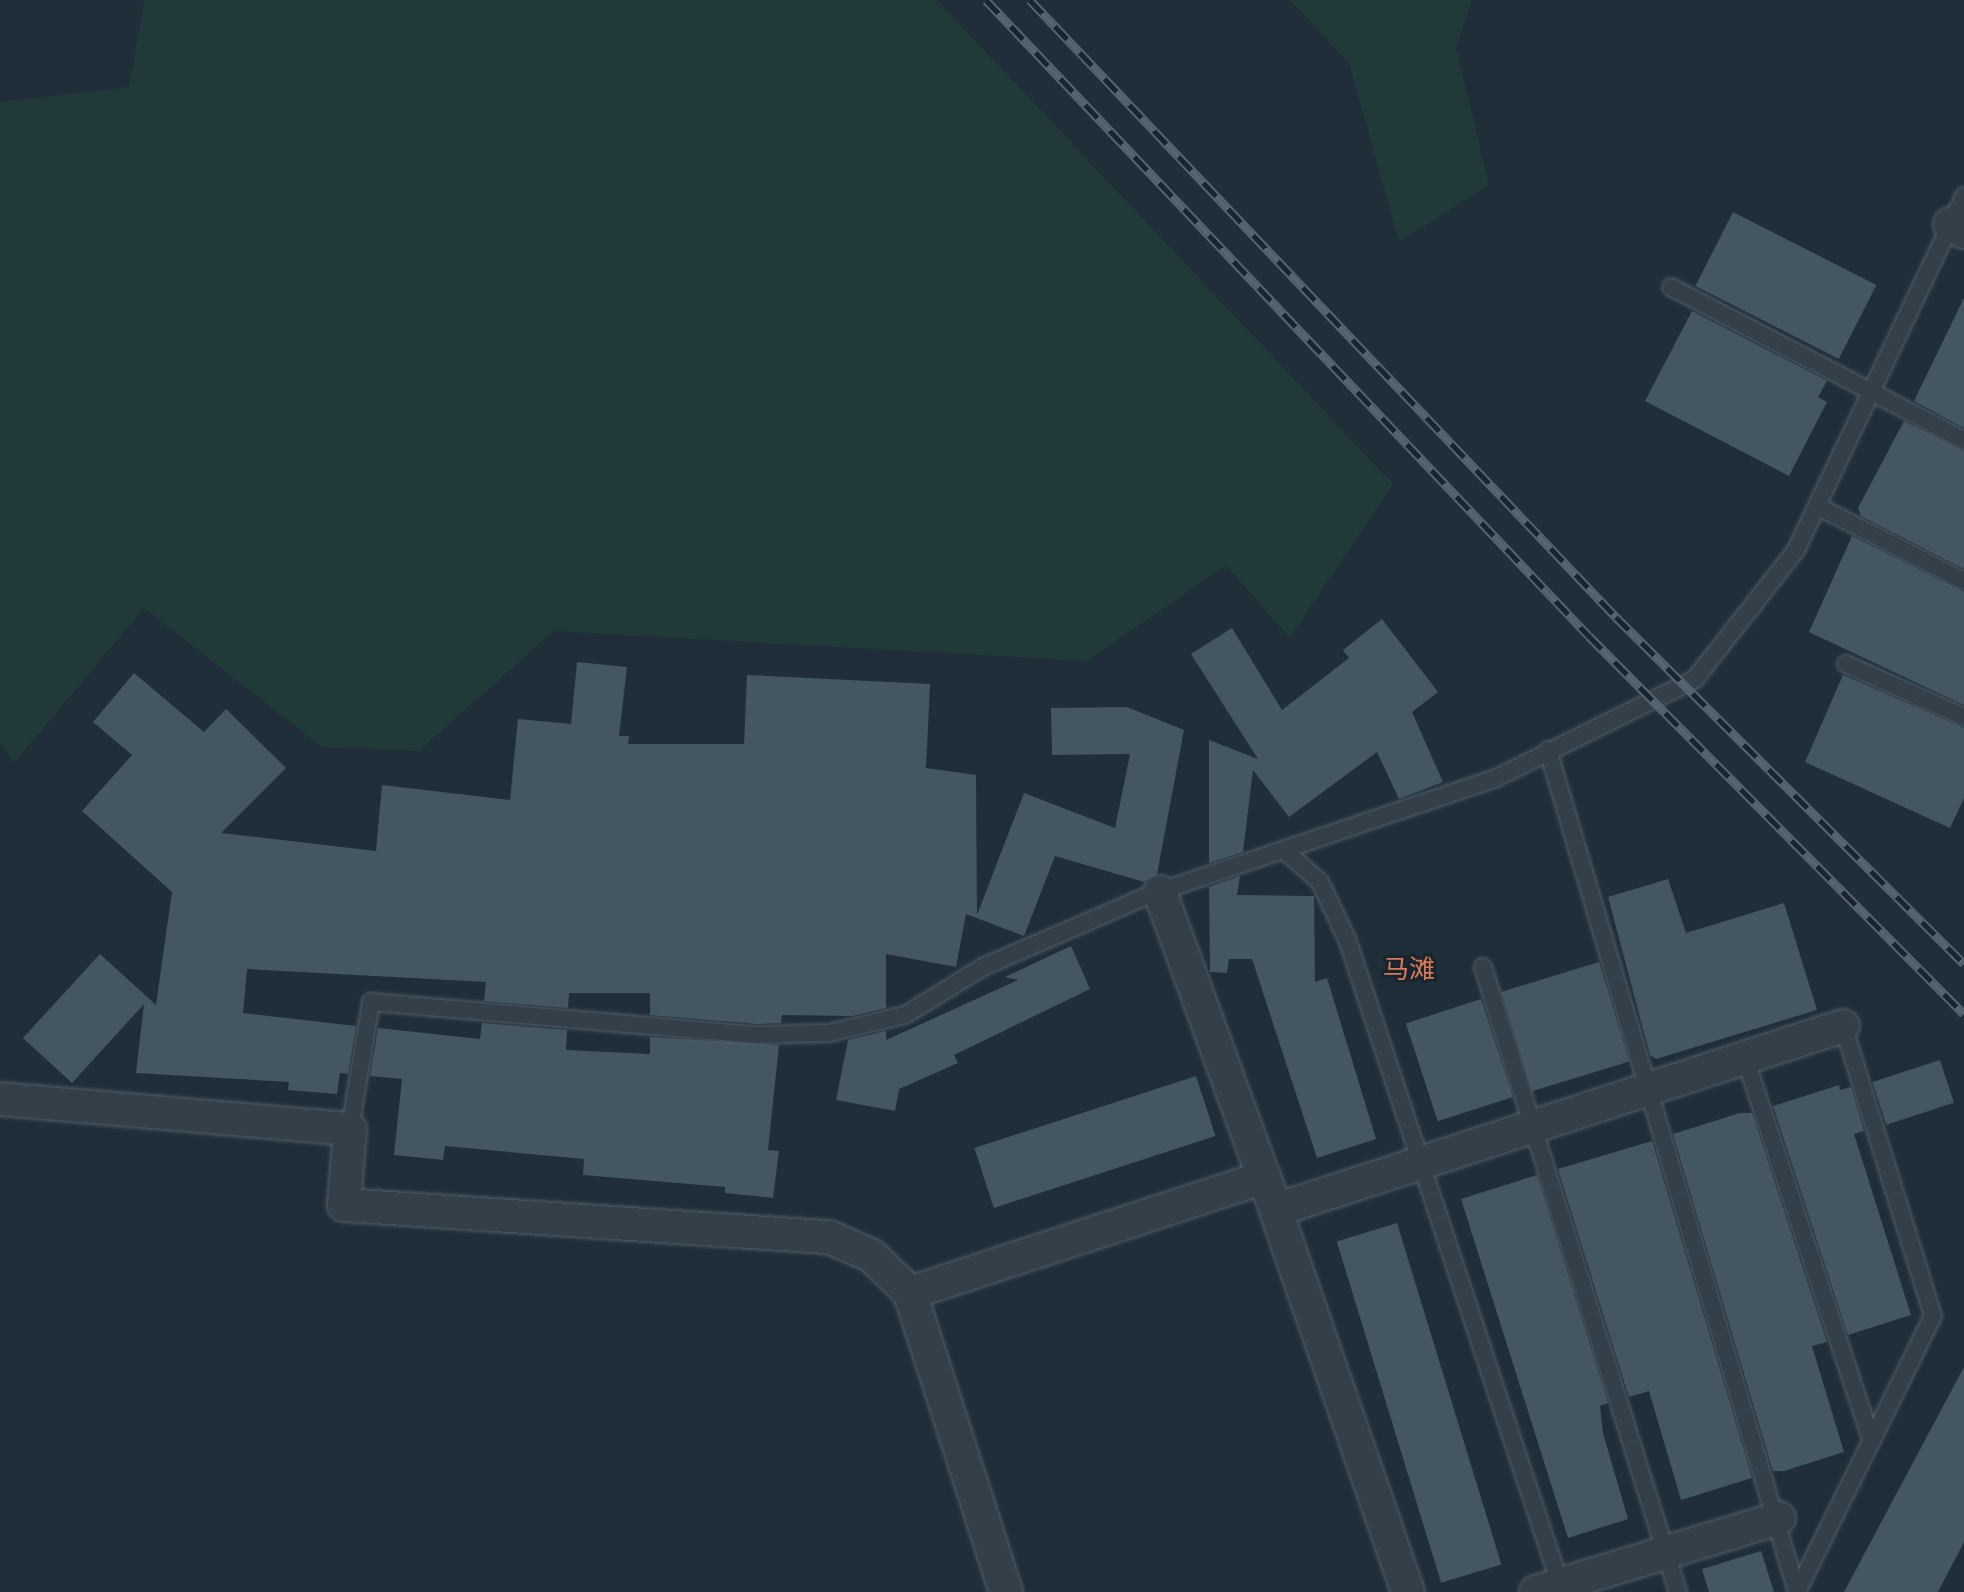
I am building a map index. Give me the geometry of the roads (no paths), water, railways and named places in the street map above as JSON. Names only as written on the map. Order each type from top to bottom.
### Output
[{"type":"street","points":[[1160,892],[1276,1210],[1408,1592]]},
{"type":"street","points":[[1276,1210],[1843,1026]]},
{"type":"street","points":[[0,1099],[350,1129],[344,1205],[829,1237],[872,1256],[910,1293],[1006,1592]]},
{"type":"street","points":[[910,1293],[1264,1177]]},
{"type":"street","points":[[1553,1590],[1779,1518]]},
{"type":"lane","points":[[350,1129],[371,1002],[758,1035],[829,1033],[905,1015],[983,967],[1160,892],[1496,778],[1695,679],[1796,550],[1819,507],[1871,391],[1959,217]]},
{"type":"lane","points":[[1671,287],[1964,440]]},
{"type":"lane","points":[[1819,507],[1964,581]]},
{"type":"lane","points":[[1846,664],[1964,717]]},
{"type":"lane","points":[[1548,750],[1798,1590]]},
{"type":"lane","points":[[1284,850],[1320,882],[1347,939],[1421,1163],[1553,1590]]},
{"type":"lane","points":[[1483,967],[1678,1592]]},
{"type":"lane","points":[[1798,1590],[1933,1316],[1843,1026]]},
{"type":"lane","points":[[1745,1058],[1872,1442]]},
{"type":"railway","points":[[986,0],[1589,636],[1964,1014]]},
{"type":"railway","points":[[1030,0],[1616,617],[1964,964]]},
{"type":"district","name":"马滩","points":[[1409,970]]}]
